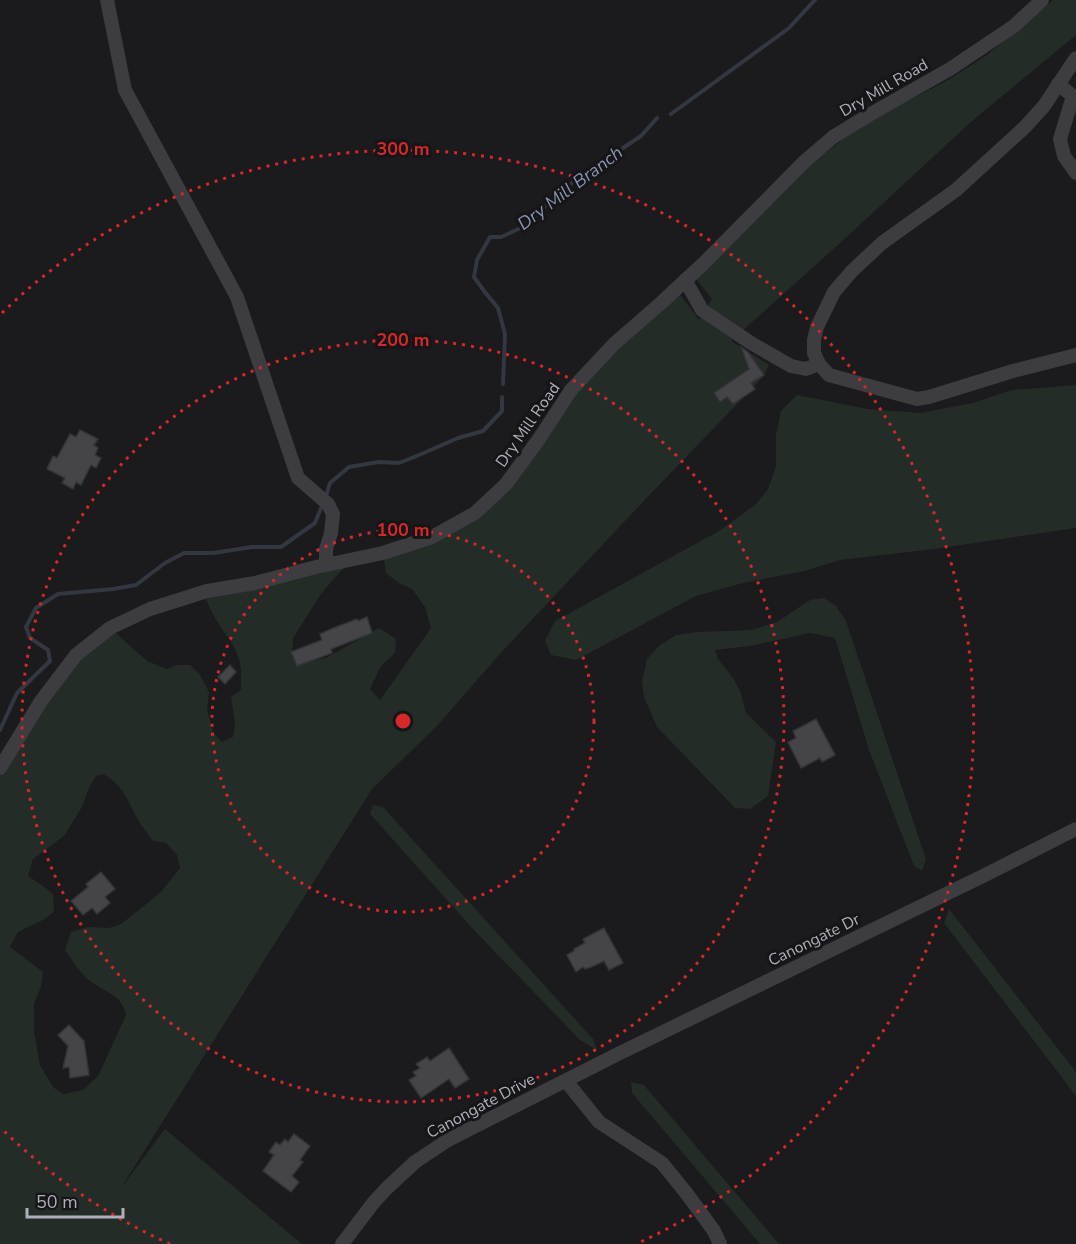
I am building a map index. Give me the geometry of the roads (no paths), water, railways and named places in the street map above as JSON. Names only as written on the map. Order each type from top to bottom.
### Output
[{"type":"street","points":[[107,0],[125,90],[237,297],[298,478],[328,504],[333,514],[326,549],[326,565]]},
{"type":"street","name":"Dry Mill Road","points":[[0,768],[42,701],[76,655],[110,628],[150,609],[207,591],[255,583],[375,555],[432,537],[475,513],[506,484],[571,390],[614,344],[685,280],[806,161],[833,137],[869,114],[951,69],[1014,26],[1042,0]]},
{"type":"street","points":[[1076,58],[1044,106],[983,167],[956,190],[882,243],[852,271],[834,292],[817,327],[814,340],[814,353],[819,364],[829,375],[917,399],[1076,355]]},
{"type":"street","points":[[1058,84],[1075,94],[1060,139],[1064,156],[1076,173]]},
{"type":"street","points":[[685,280],[702,310],[751,343],[791,366],[807,369],[819,364]]},
{"type":"street","name":"Canongate Dr","points":[[566,1081],[1076,829]]},
{"type":"street","points":[[566,1081],[599,1122],[662,1163],[707,1221],[720,1244]]},
{"type":"street","name":"Canongate Drive","points":[[342,1244],[387,1188],[431,1151],[465,1131],[566,1081]]},
{"type":"waterway","name":"Dry Mill Branch","points":[[671,114],[789,28],[815,0]]},
{"type":"waterway","name":"Dry Mill Branch","points":[[503,384],[505,334],[498,308],[474,277],[477,260],[490,237],[501,237],[525,226],[560,192],[641,136],[657,118]]},
{"type":"waterway","name":"Dry Mill Branch","points":[[326,496],[330,483],[349,467],[379,462],[399,463],[458,438],[483,431],[502,411],[502,397]]},
{"type":"waterway","name":"Dry Mill Branch","points":[[0,730],[17,693],[50,661],[48,650],[30,638],[26,627],[36,608],[58,594],[136,585],[165,563],[184,553],[281,547],[315,523],[321,508]]}]
